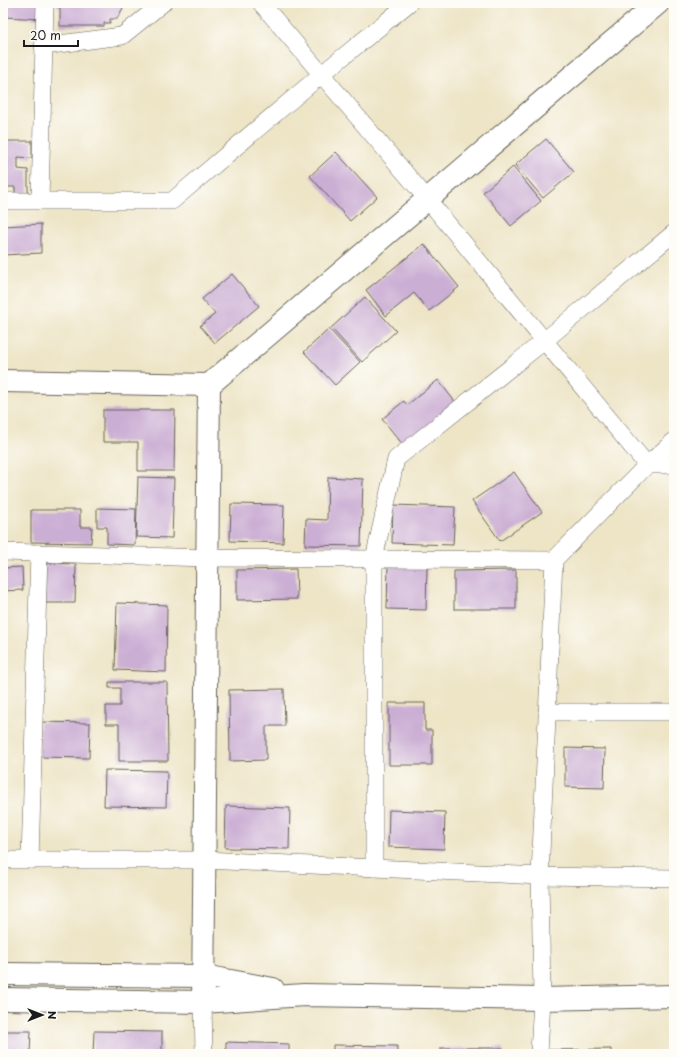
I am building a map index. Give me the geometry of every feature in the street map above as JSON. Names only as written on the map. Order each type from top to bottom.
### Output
[{"type":"street","points":[[40,201],[45,3]]},
{"type":"street","points":[[43,46],[122,36],[163,3]]},
{"type":"street","points":[[261,3],[428,200],[647,465]]},
{"type":"street","points":[[3,201],[172,201],[322,74],[409,3]]},
{"type":"street","points":[[3,382],[210,385],[658,3]]},
{"type":"street","points":[[374,868],[374,559],[396,459],[544,341],[674,233]]},
{"type":"street","points":[[204,1054],[210,385]]},
{"type":"street","points":[[539,1054],[542,999],[540,876],[554,560],[647,465],[674,441]]},
{"type":"street","points":[[647,465],[674,465]]},
{"type":"street","points":[[3,552],[208,558],[554,560]]},
{"type":"street","points":[[30,860],[39,553]]},
{"type":"street","points":[[547,712],[674,712]]},
{"type":"street","points":[[3,860],[205,860],[540,876],[674,878]]},
{"type":"street","points":[[3,974],[204,976],[304,995]]},
{"type":"street","points":[[3,999],[204,1002],[304,995],[542,999],[674,996]]},
{"type":"building","points":[[5,3],[41,3],[41,19],[4,17]]},
{"type":"building","points":[[57,3],[123,3],[123,8],[117,19],[110,19],[110,23],[104,23],[104,26],[60,26],[60,7],[57,7]]},
{"type":"building","points":[[546,139],[574,172],[543,198],[515,165]]},
{"type":"building","points":[[3,141],[32,141],[32,158],[18,157],[18,169],[28,170],[28,194],[15,194],[15,187],[3,187]]},
{"type":"building","points":[[336,152],[377,197],[350,221],[310,176]]},
{"type":"building","points":[[513,167],[541,201],[511,226],[483,192]]},
{"type":"building","points":[[41,224],[41,253],[3,255],[3,226]]},
{"type":"building","points":[[424,244],[459,287],[429,311],[414,293],[386,316],[366,290]]},
{"type":"building","points":[[232,274],[259,306],[215,343],[200,326],[215,314],[202,299]]},
{"type":"building","points":[[365,297],[396,331],[362,362],[331,328]]},
{"type":"building","points":[[329,329],[360,362],[335,385],[304,352]]},
{"type":"building","points":[[438,380],[456,403],[404,446],[382,419],[404,401],[407,405]]},
{"type":"building","points":[[103,410],[175,410],[174,471],[138,471],[138,442],[103,442]]},
{"type":"building","points":[[514,472],[542,512],[500,541],[472,501]]},
{"type":"building","points":[[138,477],[174,478],[172,538],[136,537]]},
{"type":"building","points":[[328,477],[363,479],[361,546],[305,545],[306,519],[327,520]]},
{"type":"building","points":[[231,504],[284,505],[283,543],[230,541]]},
{"type":"building","points":[[393,505],[455,507],[453,545],[392,543]]},
{"type":"building","points":[[97,508],[136,509],[135,545],[107,544],[107,527],[97,527]]},
{"type":"building","points":[[31,510],[80,510],[80,527],[92,527],[91,543],[31,542]]},
{"type":"building","points":[[43,563],[76,564],[75,603],[43,603]]},
{"type":"building","points":[[388,565],[427,566],[426,610],[387,609]]},
{"type":"building","points":[[22,567],[23,590],[3,591],[3,568]]},
{"type":"building","points":[[296,569],[297,599],[237,600],[237,570]]},
{"type":"building","points":[[516,570],[516,609],[454,609],[454,571]]},
{"type":"building","points":[[117,603],[167,605],[166,672],[115,670]]},
{"type":"building","points":[[109,682],[167,682],[168,761],[119,761],[119,724],[106,724],[106,706],[120,706],[120,688],[109,688]]},
{"type":"building","points":[[284,689],[285,726],[266,726],[266,760],[230,761],[229,690]]},
{"type":"building","points":[[389,703],[425,703],[425,730],[432,730],[432,765],[389,765]]},
{"type":"building","points":[[40,722],[90,723],[89,758],[39,757]]},
{"type":"building","points":[[565,748],[605,749],[604,788],[565,787]]},
{"type":"building","points":[[105,770],[167,771],[166,807],[104,806]]},
{"type":"building","points":[[226,806],[290,808],[289,849],[225,848]]},
{"type":"building","points":[[389,810],[445,812],[444,849],[388,847]]},
{"type":"building","points":[[3,1031],[31,1031],[30,1054],[3,1054]]},
{"type":"building","points":[[94,1031],[162,1032],[162,1054],[93,1054]]},
{"type":"building","points":[[226,1042],[289,1044],[289,1054],[226,1054]]},
{"type":"building","points":[[333,1045],[397,1046],[397,1054],[333,1054]]},
{"type":"building","points":[[441,1048],[503,1048],[503,1054],[441,1054]]},
{"type":"building","points":[[611,1049],[611,1054],[548,1054],[548,1050]]}]
